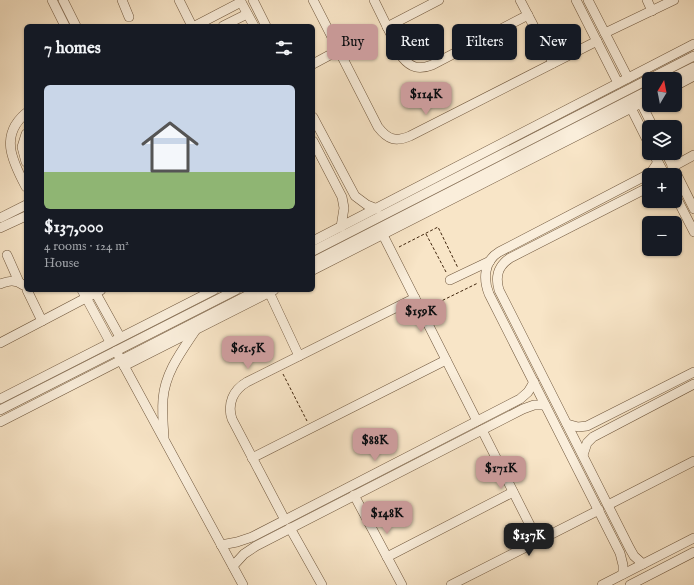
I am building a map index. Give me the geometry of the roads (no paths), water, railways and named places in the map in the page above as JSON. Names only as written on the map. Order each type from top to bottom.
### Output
[{"type":"street","points":[[52,0],[64,24]]},
{"type":"street","points":[[63,0],[75,24]]},
{"type":"street","points":[[122,0],[129,17]]},
{"type":"street","points":[[179,0],[193,24]]},
{"type":"street","points":[[253,0],[265,24]]},
{"type":"street","points":[[313,0],[327,27]]},
{"type":"street","points":[[374,0],[386,25]]},
{"type":"street","points":[[393,24],[439,0]]},
{"type":"street","points":[[520,0],[553,63]]},
{"type":"street","points":[[576,0],[618,83]]},
{"type":"street","points":[[588,0],[628,78]]},
{"type":"street","points":[[646,0],[652,11]]},
{"type":"street","points":[[605,33],[674,0]]},
{"type":"street","points":[[198,24],[241,1],[253,24]]},
{"type":"street","points":[[227,24],[247,14]]},
{"type":"street","points":[[444,58],[528,15]]},
{"type":"street","points":[[344,60],[378,128],[384,135],[392,139],[402,140],[596,41]]},
{"type":"street","points":[[315,240],[694,44]]},
{"type":"street","points":[[315,63],[327,56]]},
{"type":"street","points":[[315,249],[694,56]]},
{"type":"street","points":[[404,60],[407,64],[415,68],[424,68],[440,60]]},
{"type":"street","points":[[682,73],[694,67]]},
{"type":"street","points":[[682,82],[694,76]]},
{"type":"street","points":[[315,261],[642,94]]},
{"type":"street","points":[[315,269],[642,102]]},
{"type":"street","points":[[631,108],[642,130]]},
{"type":"street","points":[[24,114],[16,119],[8,131],[7,146],[11,159],[24,183]]},
{"type":"street","points":[[315,121],[355,196],[377,209]]},
{"type":"street","points":[[24,141],[22,148],[24,155]]},
{"type":"street","points":[[315,144],[344,203],[344,215],[341,227]]},
{"type":"street","points":[[672,166],[694,156]]},
{"type":"street","points":[[669,160],[694,209]]},
{"type":"street","points":[[658,162],[661,168]]},
{"type":"street","points":[[654,168],[658,162]]},
{"type":"street","points":[[333,180],[342,174]]},
{"type":"street","points":[[450,280],[490,260],[499,252],[642,179]]},
{"type":"street","points":[[642,191],[510,258],[500,267],[497,281],[499,290],[630,549],[634,556],[642,564]]},
{"type":"street","points":[[0,218],[24,206]]},
{"type":"street","points":[[682,208],[694,232]]},
{"type":"street","points":[[0,228],[24,217]]},
{"type":"street","points":[[383,235],[477,421]]},
{"type":"street","points":[[7,255],[24,287]]},
{"type":"street","points":[[490,260],[486,269],[489,294],[620,552],[623,574]]},
{"type":"street","points":[[0,284],[10,280],[24,287]]},
{"type":"street","points":[[27,292],[42,321]]},
{"type":"street","points":[[98,292],[120,337]]},
{"type":"street","points":[[0,399],[210,292]]},
{"type":"street","points":[[0,410],[232,292]]},
{"type":"street","points":[[123,363],[254,292]]},
{"type":"street","points":[[0,422],[195,330],[270,292]]},
{"type":"street","points":[[272,292],[299,356]]},
{"type":"street","points":[[0,342],[42,321],[84,294],[110,342]]},
{"type":"street","points":[[285,520],[232,419],[230,410],[231,401],[235,392],[242,385],[415,298]]},
{"type":"street","points":[[164,438],[163,400],[166,385],[175,362],[195,330]]},
{"type":"street","points":[[116,351],[243,585]]},
{"type":"street","points":[[252,458],[446,360]]},
{"type":"street","points":[[567,424],[578,427],[587,426],[694,372]]},
{"type":"street","points":[[221,545],[245,540],[477,421],[523,397],[531,389],[534,382]]},
{"type":"street","points":[[583,455],[587,443],[593,437],[694,384]]},
{"type":"street","points":[[523,397],[527,400],[528,407]]},
{"type":"street","points":[[233,566],[250,549],[290,528],[528,407],[545,404]]},
{"type":"street","points":[[587,426],[586,430],[588,434],[593,437]]},
{"type":"street","points":[[482,430],[538,541]]},
{"type":"street","points":[[608,506],[694,461]]},
{"type":"street","points":[[387,557],[513,492]]},
{"type":"street","points":[[354,496],[402,585]]},
{"type":"street","points":[[456,584],[599,510]]},
{"type":"street","points":[[290,528],[322,585]]},
{"type":"street","points":[[602,585],[694,538]]},
{"type":"street","points":[[620,552],[625,553],[630,549]]},
{"type":"street","points":[[630,585],[694,552]]}]
